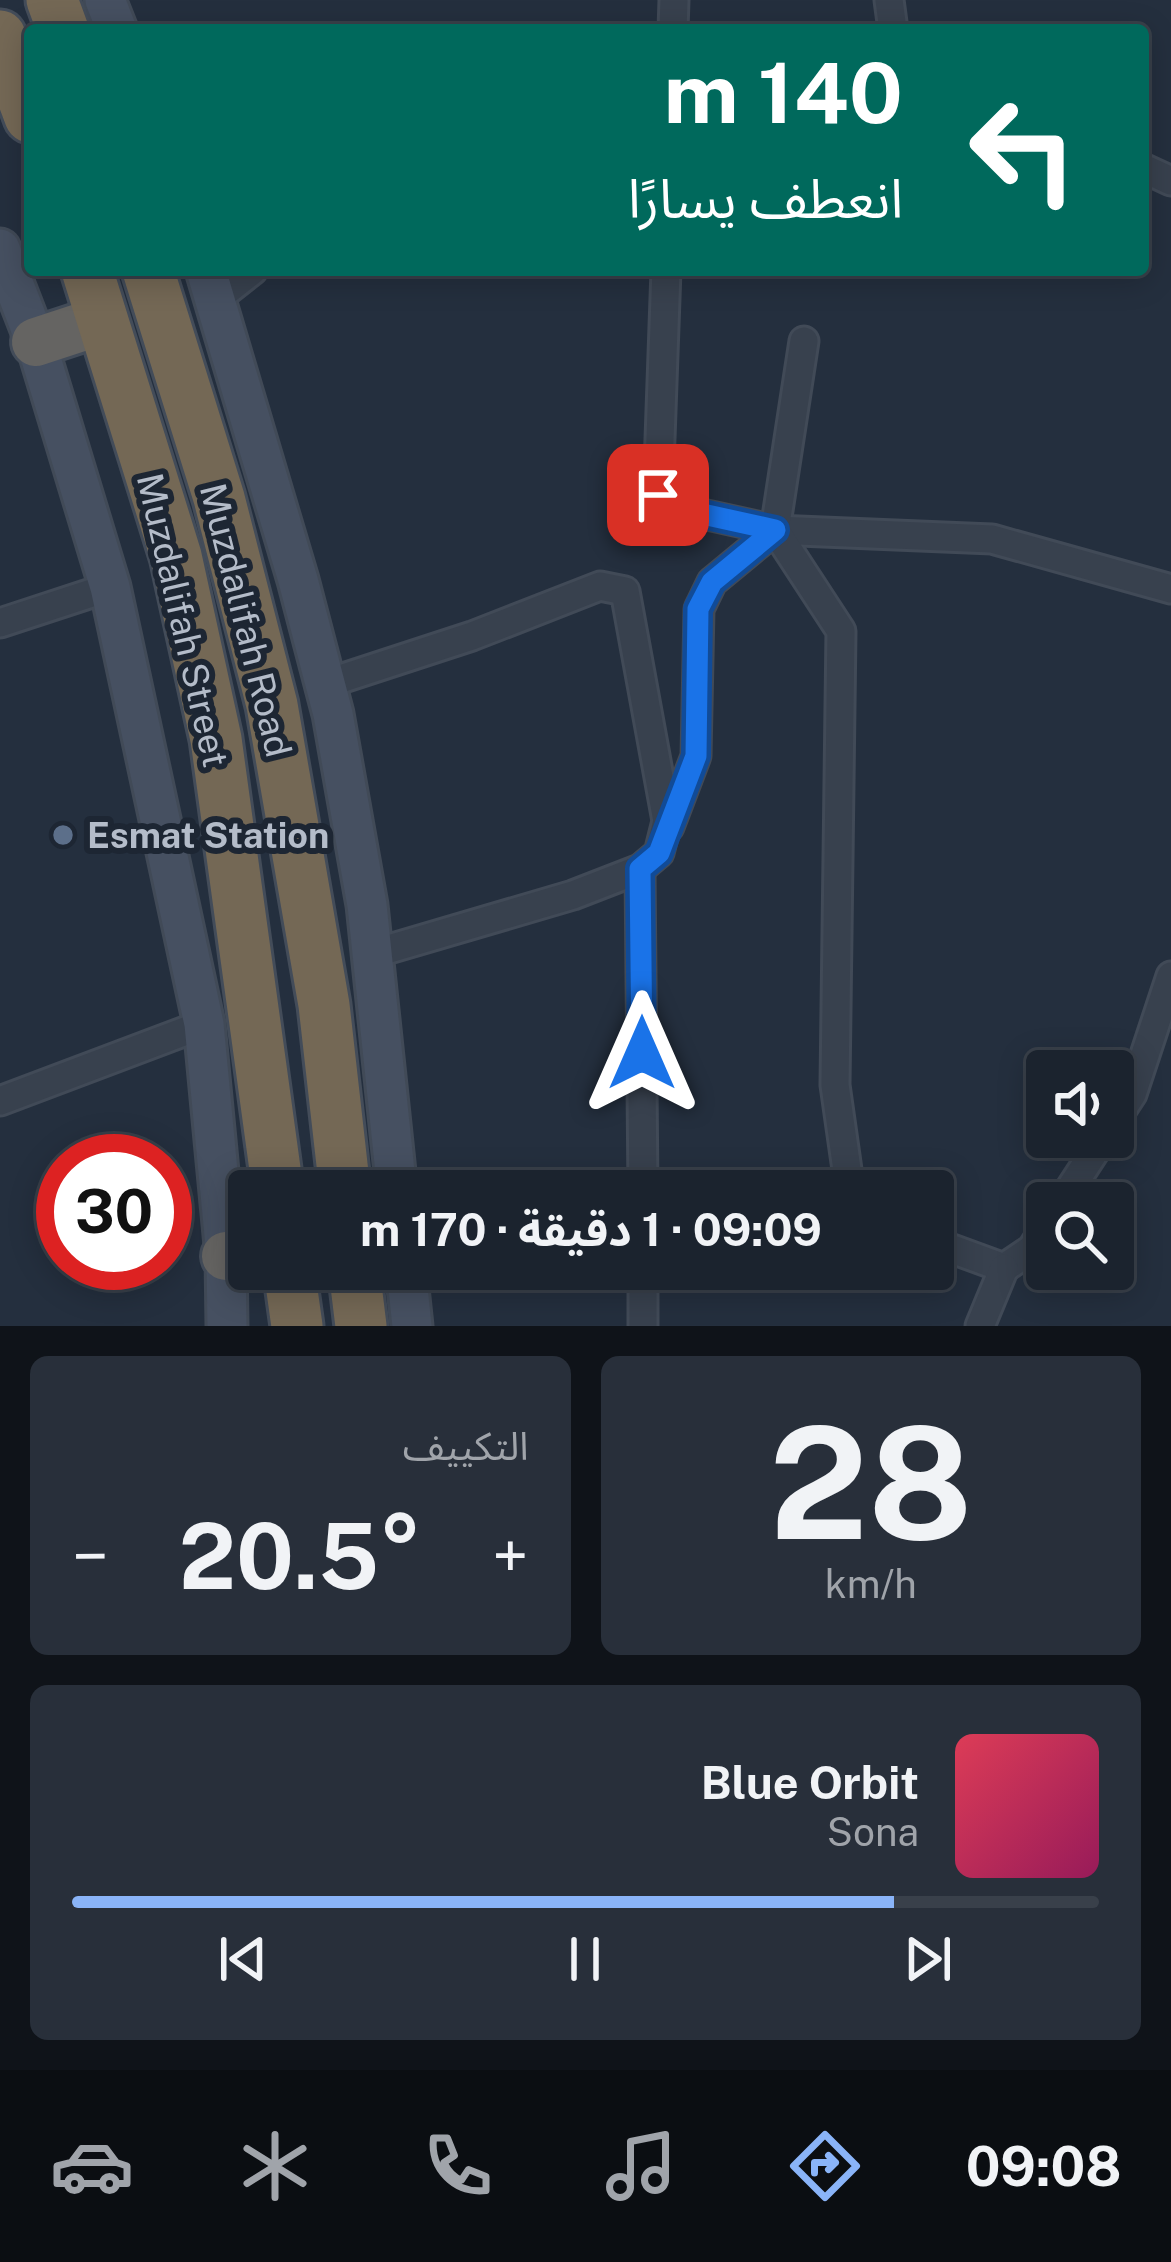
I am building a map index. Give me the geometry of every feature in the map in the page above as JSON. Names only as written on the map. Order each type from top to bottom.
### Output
[{"type":"highway","points":[[0,36],[24,101]]},
{"type":"highway","name":"Muzdalifah Street","points":[[89,276],[176,556],[215,739],[275,1170]]},
{"type":"highway","name":"Muzdalifah Road","points":[[150,276],[218,498],[272,705],[324,1005],[343,1170]]},
{"type":"highway","points":[[36,342],[103,320]]},
{"type":"highway","points":[[324,1005],[362,1088],[377,1170]]},
{"type":"highway","points":[[292,1290],[297,1326]]},
{"type":"highway","points":[[357,1290],[361,1326]]},
{"type":"highway","points":[[392,1290],[396,1326]]},
{"type":"main road","points":[[0,249],[36,342],[110,587],[204,1024],[228,1192]]},
{"type":"main road","points":[[211,285],[333,714],[363,884],[395,1170]]},
{"type":"main road","points":[[227,1326],[232,1290]]},
{"type":"main road","points":[[408,1290],[412,1326]]},
{"type":"street","points":[[666,276],[658,495],[689,511],[775,530],[992,539],[1171,589]]},
{"type":"street","points":[[372,954],[573,895],[650,861],[696,756],[698,609],[712,582],[775,530],[804,341]]},
{"type":"street","points":[[775,530],[841,631],[835,1085],[847,1170]]},
{"type":"street","points":[[325,685],[472,636],[600,586],[625,591],[667,821],[650,861],[643,1170]]},
{"type":"street","points":[[0,623],[110,587]]},
{"type":"street","points":[[1134,1088],[1171,976]]},
{"type":"street","points":[[0,1101],[204,1024]]},
{"type":"street","points":[[954,1250],[1004,1268]]},
{"type":"street","points":[[980,1326],[1004,1268],[1026,1253]]},
{"type":"street","points":[[644,1290],[644,1326]]},
{"type":"place","name":"Esmat Station","points":[[63,835]]},
{"type":"route","points":[[642,1053],[640,869],[659,853],[696,756],[698,609],[712,582],[775,530],[689,511],[658,495]]}]
